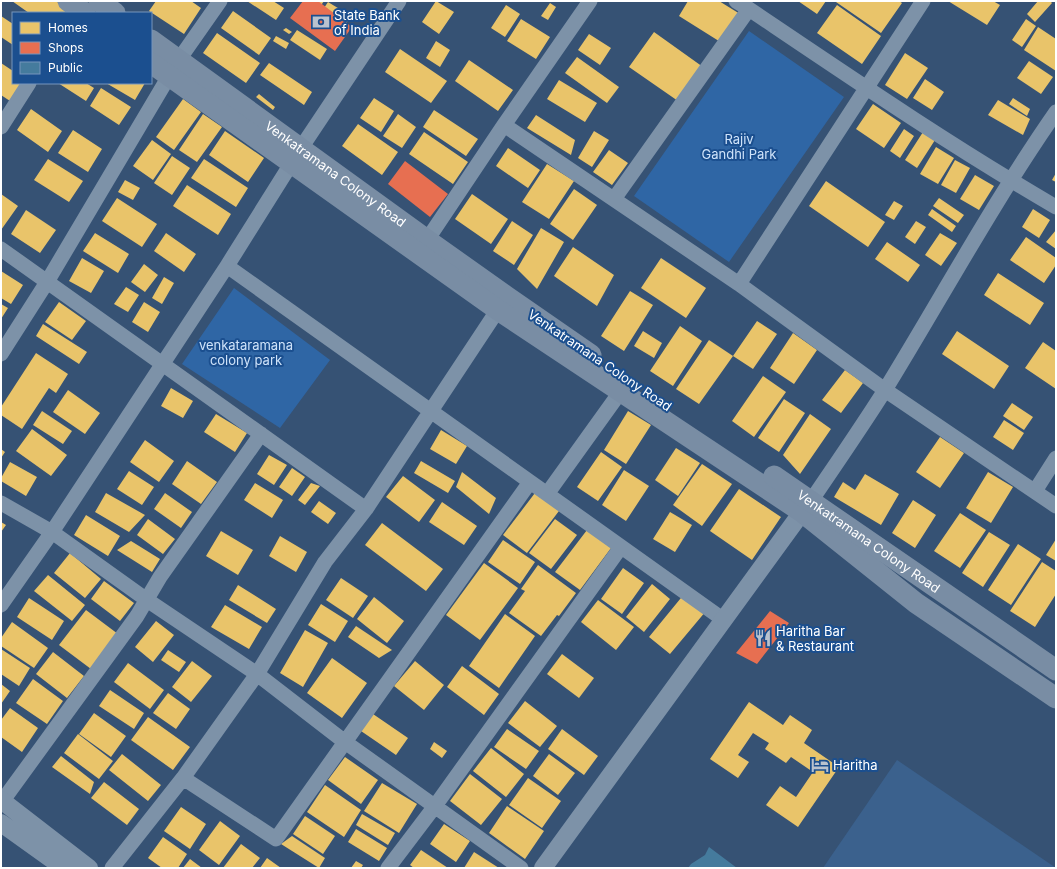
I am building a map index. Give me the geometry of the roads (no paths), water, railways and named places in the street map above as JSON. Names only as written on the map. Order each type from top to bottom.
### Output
[{"type":"main road","points":[[99,1],[114,12]]},
{"type":"main road","name":"Venkatramana Colony Road","points":[[152,41],[174,69],[296,156],[427,240],[502,303],[627,379],[806,506],[1056,670]]},
{"type":"main road","points":[[152,63],[174,69]]},
{"type":"main road","points":[[296,156],[502,303],[621,391],[806,506],[916,603],[1056,698]]},
{"type":"street","points":[[1,354],[47,282],[174,69],[220,1]]},
{"type":"street","points":[[1,605],[52,532],[227,266],[296,156],[399,1]]},
{"type":"street","points":[[427,240],[590,1]]},
{"type":"street","points":[[736,1],[866,88],[1011,181],[1056,208]]},
{"type":"street","points":[[739,284],[923,1]]},
{"type":"street","points":[[614,199],[749,10]]},
{"type":"street","points":[[1,127],[28,84]]},
{"type":"street","points":[[543,868],[724,620],[862,425],[885,390],[984,223],[1030,149],[1056,112]]},
{"type":"street","points":[[504,125],[739,284],[885,390],[1056,506]]},
{"type":"street","points":[[1,249],[366,509]]},
{"type":"street","points":[[227,266],[724,620]]},
{"type":"street","points":[[112,868],[182,778],[257,674],[324,562],[366,509],[502,303]]},
{"type":"street","points":[[547,494],[621,391]]},
{"type":"street","points":[[89,868],[1,801],[103,664],[147,600],[160,577],[261,434]]},
{"type":"street","points":[[1035,491],[1056,458]]},
{"type":"street","points":[[182,778],[276,838],[530,482]]},
{"type":"street","points":[[1,503],[52,532],[147,600],[257,674],[345,742],[521,868]]},
{"type":"street","points":[[388,868],[435,806],[621,547]]},
{"type":"street","points":[[1,823],[64,868]]},
{"type":"place","name":"State Bank of India","points":[[321,22]]},
{"type":"place","name":"Haritha Bar & Restaurant","points":[[763,638]]},
{"type":"place","name":"Haritha","points":[[820,765]]},
{"type":"park label","name":"Rajiv Gandhi Park","points":[[739,146]]},
{"type":"park label","name":"venkataramana colony park","points":[[246,352]]}]
